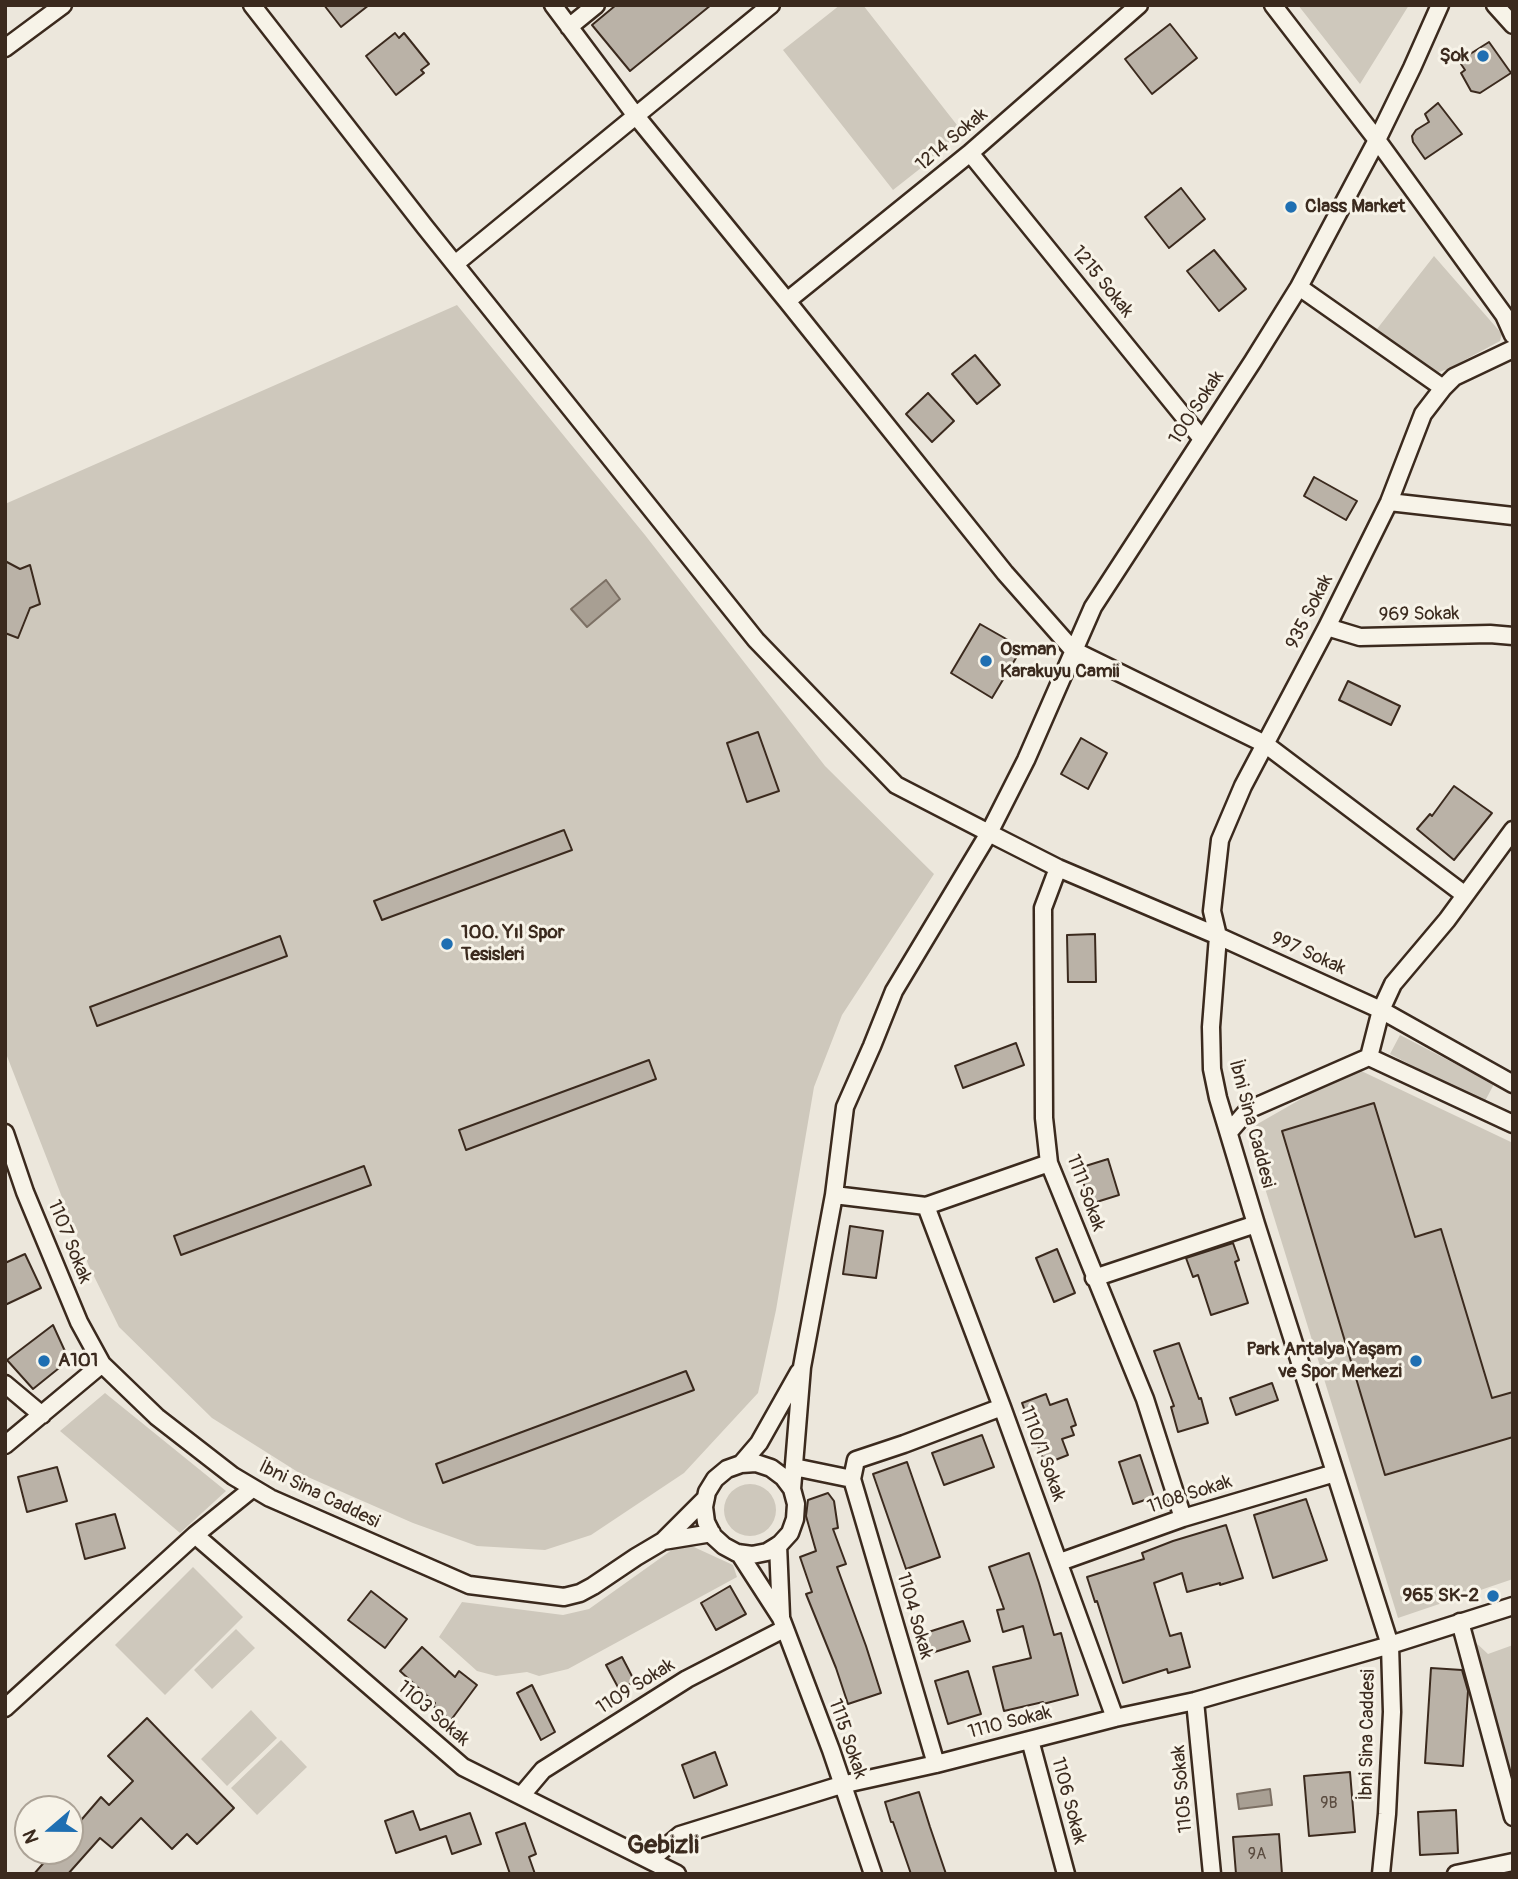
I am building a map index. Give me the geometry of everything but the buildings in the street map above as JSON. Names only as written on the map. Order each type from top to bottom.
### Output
[{"type":"street","points":[[5,48],[63,5]]},
{"type":"street","points":[[252,5],[756,640],[895,785],[1058,868],[1218,936]]},
{"type":"street","points":[[553,5],[636,116],[1005,573],[1073,650],[1265,744],[1465,895]]},
{"type":"street","points":[[569,27],[596,5]]},
{"type":"street","points":[[455,264],[771,5]]},
{"type":"street","name":"1214 Sokak","points":[[787,301],[970,153],[1139,5]]},
{"type":"street","points":[[1273,5],[1377,140],[1504,315],[1513,335]]},
{"type":"street","name":"100 Sokak","points":[[989,833],[1026,760],[1093,607],[1298,286],[1377,140],[1440,5]]},
{"type":"street","name":"1215 Sokak","points":[[970,153],[1202,439]]},
{"type":"street","points":[[1298,286],[1443,388]]},
{"type":"street","name":"935 Sokak","points":[[1218,936],[1212,911],[1220,840],[1243,786],[1389,502],[1423,414],[1454,377],[1513,349]]},
{"type":"street","points":[[1389,502],[1513,516]]},
{"type":"street","name":"969 Sokak","points":[[1327,627],[1360,637],[1490,634],[1513,636]]},
{"type":"street","points":[[1369,1057],[1381,1010],[1393,984],[1513,830]]},
{"type":"street","name":"İbni Sina Caddesi","points":[[778,1545],[790,1533],[795,1519],[796,1503],[792,1489],[802,1367],[834,1195],[845,1107],[894,991],[989,833]]},
{"type":"street","name":"1111 Sokak","points":[[1058,868],[1043,908],[1044,1118],[1049,1163],[1145,1399],[1183,1518]]},
{"type":"street","name":"İbni Sina Caddesi","points":[[1218,936],[1211,1027],[1212,1069],[1256,1224],[1390,1645],[1392,1712],[1381,1874]]},
{"type":"street","name":"997 Sokak","points":[[1218,936],[1381,1010],[1513,1084]]},
{"type":"street","points":[[1229,1132],[1248,1110],[1369,1057],[1513,1124]]},
{"type":"street","name":"1107 Sokak","points":[[5,1133],[25,1192],[79,1322],[102,1364]]},
{"type":"street","points":[[834,1195],[926,1206],[1049,1163]]},
{"type":"street","name":"1110/1 Sokak","points":[[926,1206],[1060,1562],[1115,1718]]},
{"type":"street","points":[[1094,1278],[1256,1224]]},
{"type":"street","points":[[5,1445],[102,1364]]},
{"type":"street","name":"İbni Sina Caddesi","points":[[102,1364],[157,1417],[233,1476],[270,1498],[469,1586],[564,1597],[593,1586],[663,1541],[706,1498],[715,1479],[727,1469],[741,1464],[759,1443],[802,1367]]},
{"type":"street","points":[[5,1384],[41,1415]]},
{"type":"street","points":[[794,1466],[852,1479],[856,1460],[1002,1407]]},
{"type":"street","points":[[741,1464],[756,1463],[771,1468],[783,1477],[792,1489]]},
{"type":"street","name":"1108 Sokak","points":[[1060,1562],[1183,1518],[1335,1473]]},
{"type":"street","name":"1104 Sokak","points":[[852,1479],[936,1764]]},
{"type":"street","points":[[5,1708],[195,1535],[253,1488]]},
{"type":"street","points":[[706,1498],[706,1522],[724,1546],[752,1555],[767,1552],[778,1545]]},
{"type":"street","name":"İbni Sina Caddesi","points":[[663,1541],[712,1533]]},
{"type":"street","name":"1103 Sokak","points":[[195,1535],[463,1768],[677,1874]]},
{"type":"street","name":"1115 Sokak","points":[[778,1545],[783,1623]]},
{"type":"street","name":"1115 Sokak","points":[[739,1553],[783,1623],[831,1750],[873,1874]]},
{"type":"street","name":"1110 Sokak","points":[[650,1860],[680,1835],[841,1784],[936,1764],[1115,1718],[1195,1701],[1390,1645],[1513,1605]]},
{"type":"street","points":[[1460,1622],[1513,1817]]},
{"type":"street","name":"1109 Sokak","points":[[521,1796],[543,1770],[687,1679],[783,1623]]},
{"type":"street","name":"1105 Sokak","points":[[1195,1701],[1212,1874]]},
{"type":"street","name":"1106 Sokak","points":[[1030,1740],[1066,1874]]},
{"type":"street","points":[[1456,1874],[1513,1862]]},
{"type":"shaded area","points":[[840,5],[863,5],[964,134],[893,190],[783,50]]},
{"type":"shaded area","points":[[1298,5],[1409,5],[1360,84]]},
{"type":"shaded area","points":[[1434,256],[1502,334],[1500,341],[1436,373],[1377,329]]},
{"type":"shaded area","name":"100. Yıl Spor Tesisleri","points":[[457,305],[645,535],[825,766],[934,874],[842,1015],[814,1087],[776,1310],[758,1393],[684,1473],[591,1535],[545,1550],[477,1546],[413,1523],[301,1474],[212,1418],[119,1327],[88,1264],[5,1051],[5,504]]},
{"type":"shaded area","points":[[606,580],[620,599],[587,627],[571,609]]},
{"type":"shaded area","points":[[1400,1035],[1494,1084],[1484,1103],[1390,1054]]},
{"type":"shaded area","name":"Park Antalya Yaşam ve Spor Merkezi","points":[[1355,1068],[1513,1143],[1513,1579],[1398,1618],[1247,1130]]},
{"type":"shaded area","points":[[105,1393],[226,1491],[180,1533],[60,1431]]},
{"type":"shaded area","points":[[750,1484],[760,1486],[768,1492],[774,1500],[774,1520],[768,1528],[760,1534],[750,1536],[740,1534],[732,1528],[726,1520],[724,1510],[726,1500],[732,1492],[740,1486]]},
{"type":"shaded area","points":[[683,1542],[733,1565],[737,1577],[568,1669],[539,1676],[527,1672],[496,1676],[477,1671],[439,1637],[462,1602],[563,1615],[589,1609]]},
{"type":"shaded area","points":[[193,1567],[243,1617],[165,1695],[115,1645]]},
{"type":"shaded area","points":[[236,1629],[255,1648],[212,1689],[194,1670]]},
{"type":"shaded area","points":[[1472,1639],[1488,1654],[1513,1645],[1513,1794]]},
{"type":"shaded area","points":[[251,1710],[277,1738],[227,1786],[201,1759]]},
{"type":"shaded area","points":[[281,1740],[307,1767],[257,1815],[231,1788]]},
{"type":"shaded area","points":[[1270,1789],[1272,1805],[1239,1809],[1237,1794]]},
{"type":"place","name":"Şok","points":[[1483,56]]},
{"type":"place","name":"Class Market","points":[[1291,207]]},
{"type":"place","name":"Osman Karakuyu Camii","points":[[986,661]]},
{"type":"place","name":"100. Yıl Spor Tesisleri","points":[[447,944]]},
{"type":"place","name":"A101","points":[[44,1361]]},
{"type":"place","name":"Park Antalya Yaşam ve Spor Merkezi","points":[[1416,1361]]},
{"type":"place","name":"965 SK-2","points":[[1493,1596]]},
{"type":"district","name":"Gebizli","points":[[663,1846]]}]
